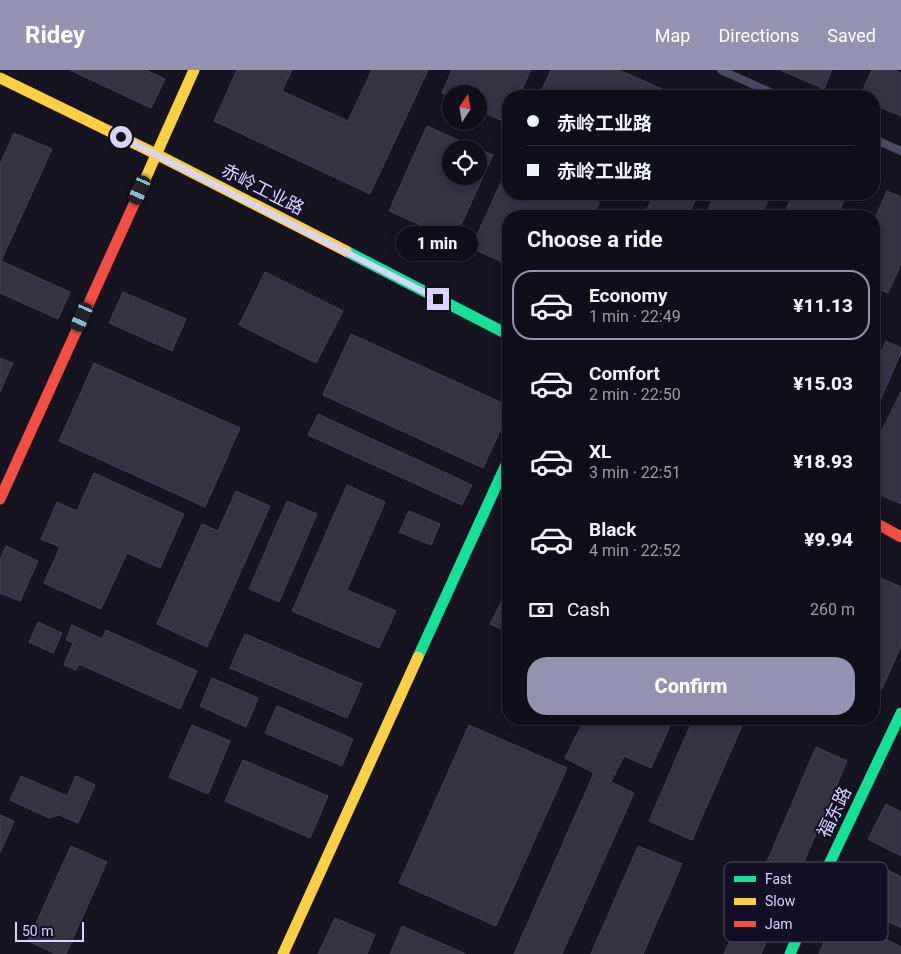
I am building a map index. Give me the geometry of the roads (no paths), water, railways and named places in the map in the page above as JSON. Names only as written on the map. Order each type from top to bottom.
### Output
[{"type":"street","points":[[0,499],[194,70]]},
{"type":"street","points":[[721,70],[766,90]]},
{"type":"street","name":"赤岭工业路","points":[[0,78],[156,154],[502,331]]},
{"type":"street","points":[[880,142],[901,151]]},
{"type":"street","points":[[283,954],[502,473]]},
{"type":"street","points":[[880,525],[901,537]]},
{"type":"street","name":"福东路","points":[[830,862],[901,713]]},
{"type":"street","name":"福东路","points":[[790,954],[795,942]]}]
